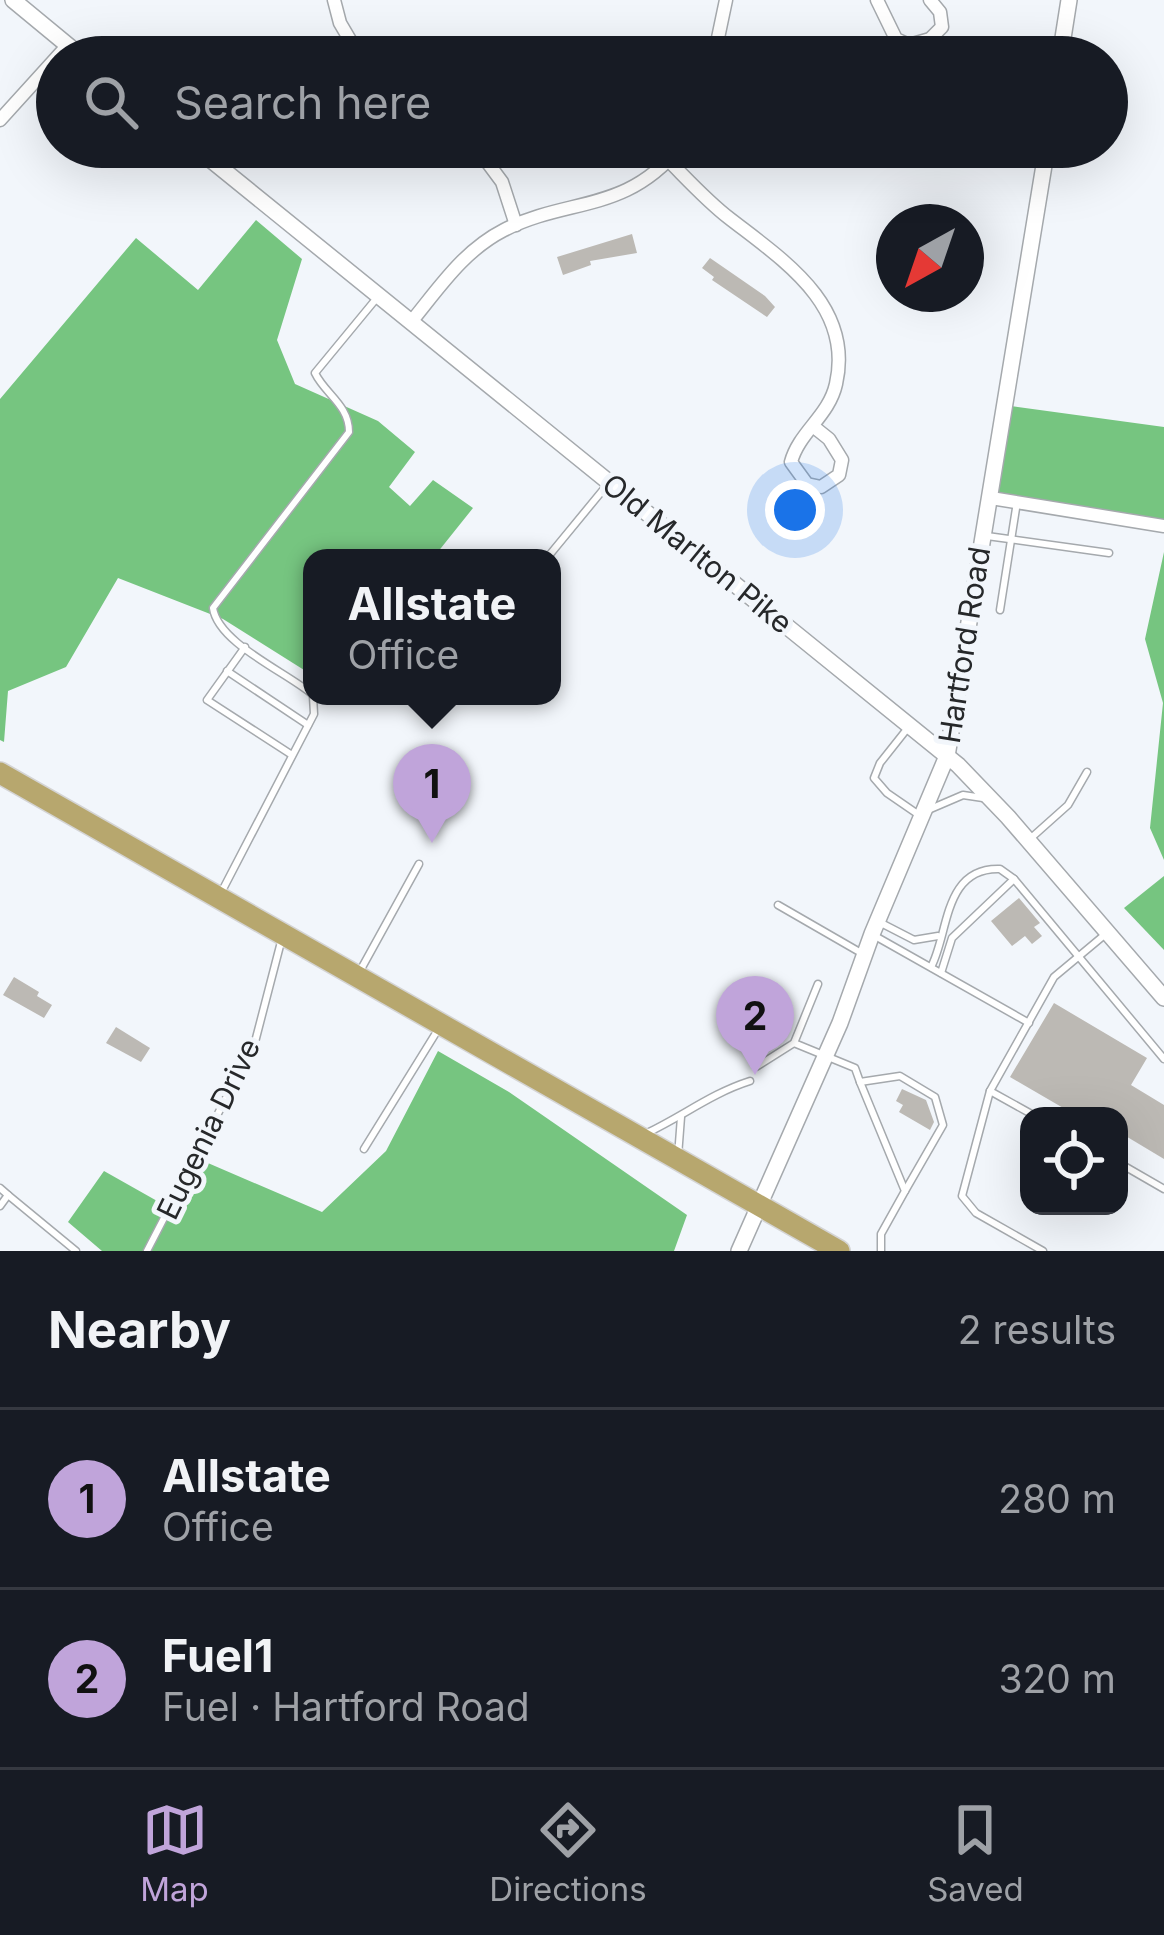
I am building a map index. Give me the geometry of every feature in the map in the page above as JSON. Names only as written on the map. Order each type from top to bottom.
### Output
[{"type":"highway","points":[[0,773],[838,1251]]},
{"type":"street","points":[[13,0],[55,36]]},
{"type":"street","points":[[334,0],[347,36]]},
{"type":"street","points":[[718,36],[726,0]]},
{"type":"street","points":[[930,0],[940,12],[942,28],[931,36]]},
{"type":"street","points":[[1063,36],[1069,0]]},
{"type":"street","points":[[886,4],[887,24],[894,36]]},
{"type":"street","points":[[0,121],[36,81]]},
{"type":"street","name":"Old Marlton Pike","points":[[221,168],[947,756],[1029,840],[1164,998]]},
{"type":"street","points":[[492,168],[502,182],[516,225]]},
{"type":"street","points":[[411,322],[464,259],[516,225],[594,205],[621,194],[657,168]]},
{"type":"street","points":[[676,168],[717,208],[784,261],[825,304],[838,334],[840,365],[829,406],[795,447],[791,462],[807,484],[821,488],[839,475],[842,460],[830,439],[814,427]]},
{"type":"street","name":"Hartford Road","points":[[740,1251],[947,756],[1044,168]]},
{"type":"street","points":[[991,498],[1164,526]]},
{"type":"lane","points":[[303,688],[228,636],[214,618],[214,608],[349,432],[342,406],[315,373],[379,296]]},
{"type":"lane","points":[[555,549],[609,482]]},
{"type":"lane","points":[[1000,610],[1017,502]]},
{"type":"lane","points":[[983,535],[1108,553]]},
{"type":"lane","points":[[244,647],[207,700],[292,755]]},
{"type":"lane","points":[[227,671],[308,725]]},
{"type":"lane","points":[[219,898],[308,725],[312,705]]},
{"type":"lane","points":[[910,725],[874,778],[887,793],[923,814],[963,795],[992,800]]},
{"type":"lane","points":[[1029,840],[1068,805],[1087,772]]},
{"type":"lane","points":[[356,978],[419,864]]},
{"type":"lane","points":[[931,967],[952,896],[983,870],[1000,869],[1014,879],[1164,1059]]},
{"type":"lane","points":[[941,973],[952,938],[1014,879]]},
{"type":"lane","points":[[778,904],[865,956]]},
{"type":"lane","points":[[943,924],[952,938]]},
{"type":"lane","points":[[875,928],[914,940],[938,936]]},
{"type":"lane","points":[[875,928],[931,967],[1029,1023]]},
{"type":"lane","points":[[1042,1251],[976,1213],[961,1188],[991,1091],[1054,977],[1108,932]]},
{"type":"lane","name":"Eugenia Drive","points":[[147,1251],[256,1042],[283,934]]},
{"type":"lane","points":[[756,1067],[794,1042],[818,984]]},
{"type":"lane","points":[[364,1149],[441,1025]]},
{"type":"lane","points":[[794,1042],[855,1068],[905,1191]]},
{"type":"lane","points":[[860,1082],[899,1076],[935,1096],[943,1125],[880,1234],[881,1251]]},
{"type":"lane","points":[[638,1137],[681,1118],[714,1093],[750,1081]]},
{"type":"lane","points":[[991,1091],[1020,1107]]},
{"type":"lane","points":[[678,1160],[681,1118]]},
{"type":"lane","points":[[1128,1168],[1164,1189]]},
{"type":"lane","points":[[0,1188],[76,1251]]},
{"type":"lane","points":[[0,1206],[8,1195]]},
{"type":"green space","points":[[256,220],[302,259],[277,340],[295,384],[378,421],[415,452],[389,487],[410,506],[433,480],[473,508],[440,549],[303,549],[303,669],[223,619],[118,578],[66,667],[8,691],[4,742],[0,740],[0,399],[136,238],[198,290]]},
{"type":"green space","points":[[1011,406],[1164,427],[1164,528],[996,493]]},
{"type":"green space","points":[[1164,552],[1164,860],[1150,828],[1163,703],[1145,639]]},
{"type":"green space","points":[[1164,876],[1164,950],[1124,908]]},
{"type":"green space","points":[[438,1051],[509,1092],[687,1215],[674,1251],[102,1251],[68,1222],[104,1171],[166,1206],[194,1157],[322,1212],[386,1151]]},
{"type":"building","points":[[632,234],[637,253],[590,261],[591,265],[563,275],[557,257]]},
{"type":"building","points":[[710,258],[765,296],[775,307],[767,317],[712,280],[702,268]]},
{"type":"building","points":[[1019,898],[1040,923],[1034,927],[1042,936],[1032,944],[1025,936],[1012,946],[991,921]]},
{"type":"building","points":[[14,977],[52,1005],[44,1018],[3,995]]},
{"type":"building","points":[[765,1000],[786,1009],[779,1027],[762,1035],[742,1027],[750,1007]]},
{"type":"building","points":[[1054,1003],[1147,1058],[1131,1085],[1164,1105],[1164,1159],[1128,1137],[1128,1107],[1062,1107],[1010,1077]]},
{"type":"building","points":[[116,1027],[150,1048],[141,1062],[106,1043]]},
{"type":"building","points":[[902,1089],[926,1100],[934,1122],[930,1130],[899,1112],[903,1105],[896,1101]]},
{"type":"place","name":"Allstate","points":[[432,843]]},
{"type":"place","name":"Fuel1","points":[[755,1075]]}]
